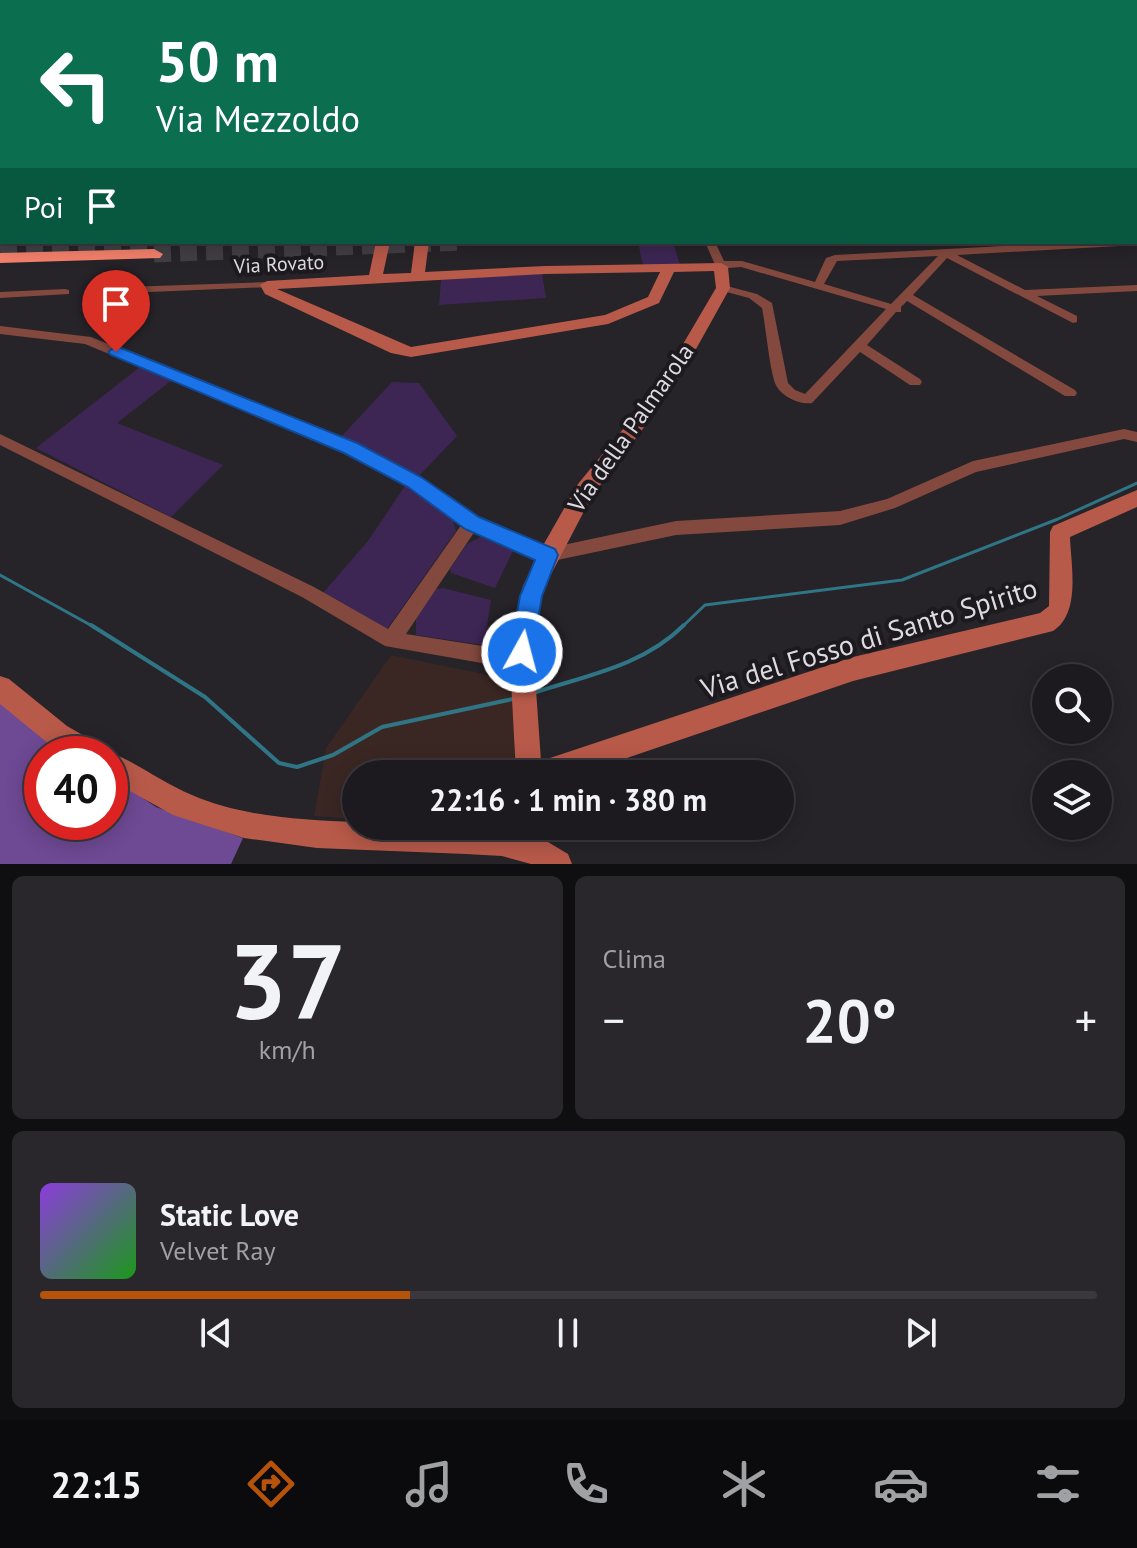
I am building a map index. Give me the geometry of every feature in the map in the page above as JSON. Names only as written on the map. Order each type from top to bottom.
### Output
[{"type":"highway","points":[[0,258],[154,254]]},
{"type":"street","points":[[375,279],[383,244]]},
{"type":"street","points":[[417,277],[422,244]]},
{"type":"street","points":[[711,244],[721,267],[723,288],[753,296],[770,309],[782,384],[788,392],[800,398],[811,398],[946,253]]},
{"type":"street","points":[[818,286],[833,258],[1081,244]]},
{"type":"street","points":[[946,253],[1073,319]]},
{"type":"street","points":[[721,267],[729,263],[742,264],[897,309]]},
{"type":"street","name":"Via Rovato","points":[[126,290],[721,267]]},
{"type":"street","points":[[267,285],[270,291],[397,349],[411,352],[618,316],[654,300],[669,268]]},
{"type":"street","name":"Via della Palmarola","points":[[528,760],[523,683],[529,604],[548,555],[594,477],[660,393],[723,288]]},
{"type":"street","points":[[1026,293],[1137,288]]},
{"type":"street","points":[[0,295],[65,292]]},
{"type":"street","points":[[908,297],[1070,393]]},
{"type":"street","points":[[0,330],[87,340],[350,448],[415,482],[472,523],[548,555],[676,528],[840,518],[890,504],[973,467],[1124,434],[1137,437]]},
{"type":"street","points":[[860,346],[915,382]]},
{"type":"street","points":[[0,439],[308,592],[391,640],[523,683]]},
{"type":"street","name":"Via del Fosso di Santo Spirito","points":[[583,760],[853,669],[1045,623],[1055,617],[1060,607],[1060,532],[1137,498]]},
{"type":"street","points":[[391,640],[472,523]]},
{"type":"street","points":[[0,688],[60,736]]},
{"type":"street","points":[[128,775],[180,804],[241,823],[313,832],[472,840],[542,847]]},
{"type":"shaded area","points":[[638,244],[674,244],[680,265],[643,266]]},
{"type":"shaded area","points":[[542,274],[546,298],[439,305],[441,279]]},
{"type":"shaded area","points":[[140,367],[172,380],[117,423],[223,465],[171,517],[36,448]]},
{"type":"shaded area","points":[[392,382],[419,383],[457,436],[418,477],[340,438]]},
{"type":"shaded area","points":[[405,486],[451,515],[456,531],[387,629],[323,593],[368,541]]},
{"type":"shaded area","points":[[481,537],[513,551],[495,588],[451,573],[450,569],[467,544]]},
{"type":"shaded area","points":[[436,589],[491,600],[484,645],[416,635],[416,618]]},
{"type":"shaded area","points":[[391,655],[512,680],[515,760],[342,760],[342,818],[314,816],[326,748]]},
{"type":"shaded area","points":[[0,703],[49,736],[24,736],[24,840],[128,840],[128,788],[156,807],[243,838],[231,864],[0,864]]},
{"type":"waterway","points":[[682,627],[705,605],[902,580],[1058,519],[1137,483]]},
{"type":"waterway","points":[[0,575],[94,627]]},
{"type":"waterway","points":[[91,625],[205,697],[279,763],[297,767],[333,755],[382,727],[513,699]]},
{"type":"waterway","points":[[536,692],[634,659],[668,639],[684,625]]},
{"type":"tunnel","points":[[0,248],[102,244]]},
{"type":"tunnel","points":[[154,254],[414,244]]},
{"type":"route","points":[[116,352],[350,448],[415,482],[472,523],[548,555],[531,596],[522,652]]}]
